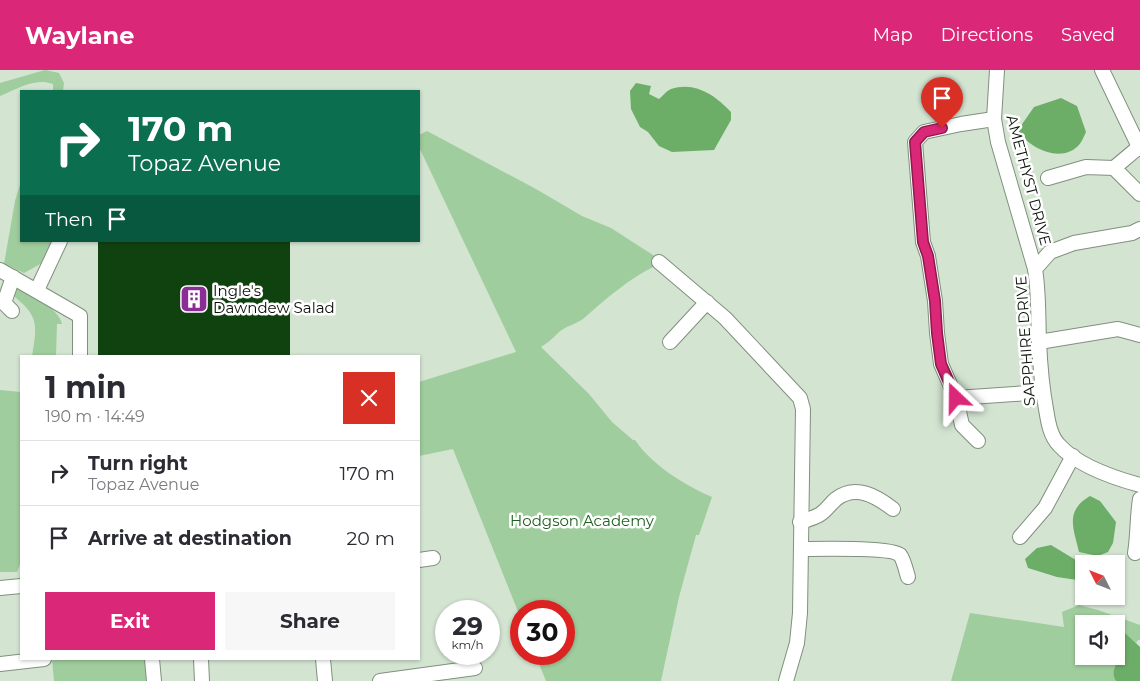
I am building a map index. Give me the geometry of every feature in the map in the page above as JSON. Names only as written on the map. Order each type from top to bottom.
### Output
[{"type":"street","name":"AMETHYST DRIVE","points":[[997,70],[994,119],[998,142],[1035,269]]},
{"type":"street","points":[[1048,178],[1086,167],[1114,168],[1140,148],[1102,70]]},
{"type":"street","points":[[978,440],[962,425],[956,398],[941,364],[935,301],[928,256],[923,242],[915,142],[924,132],[994,119]]},
{"type":"street","points":[[1114,168],[1140,194]]},
{"type":"street","name":"SAPPHIRE DRIVE","points":[[1140,229],[1132,233],[1074,243],[1050,252],[1035,269],[1038,286],[1039,342],[1043,392],[1050,427],[1058,444],[1073,456],[1105,474],[1140,485]]},
{"type":"street","points":[[37,290],[60,242]]},
{"type":"street","points":[[659,262],[744,336],[800,398],[803,409],[800,613],[797,643],[786,681]]},
{"type":"street","points":[[0,270],[80,316],[80,355]]},
{"type":"street","points":[[12,311],[4,303],[13,277]]},
{"type":"street","points":[[670,342],[707,302]]},
{"type":"street","points":[[1039,342],[1118,330],[1140,335]]},
{"type":"street","points":[[956,398],[1043,392]]},
{"type":"street","points":[[1020,537],[1045,508],[1073,456]]},
{"type":"street","points":[[800,522],[817,516],[828,509],[841,496],[851,492],[863,492],[876,497],[893,509]]},
{"type":"street","points":[[1135,553],[1140,499]]},
{"type":"street","points":[[801,550],[894,552],[901,556],[908,577]]},
{"type":"street","points":[[420,560],[433,558]]},
{"type":"street","points":[[0,588],[20,586]]},
{"type":"street","points":[[0,664],[35,660]]},
{"type":"street","points":[[152,660],[154,681]]},
{"type":"street","points":[[201,660],[202,681]]},
{"type":"street","points":[[323,660],[325,681]]},
{"type":"street","points":[[380,681],[475,668]]},
{"type":"green space","points":[[45,70],[59,73],[64,83],[63,90],[53,90],[53,84],[40,82],[26,85],[0,96],[0,83]]},
{"type":"green space","name":"Hodgson Academy","points":[[427,131],[536,189],[582,216],[611,228],[656,257],[655,266],[626,283],[583,319],[562,330],[541,347],[589,394],[612,422],[635,440],[660,466],[690,486],[712,497],[699,535],[696,535],[679,597],[661,681],[546,681],[539,665],[575,665],[575,600],[513,600],[453,449],[420,456],[420,382],[516,352],[420,149],[420,134]]},
{"type":"green space","points":[[20,184],[20,242],[52,242],[42,263],[24,273],[4,264],[15,201]]},
{"type":"green space","points":[[15,283],[43,301],[56,313],[62,324],[57,324],[56,355],[32,355],[35,335],[34,320],[26,307],[10,293]]},
{"type":"green space","points":[[0,390],[20,392],[20,564],[17,572],[0,572]]},
{"type":"green space","points":[[1079,605],[1112,615],[1075,615],[1075,665],[1116,665],[1114,677],[1116,681],[951,681],[970,613],[1064,627],[1062,612]]},
{"type":"green space","points":[[1125,620],[1140,625],[1140,640],[1136,643],[1125,633]]},
{"type":"green space","points":[[52,660],[150,660],[151,681],[54,681]]},
{"type":"shaded area","points":[[636,83],[651,86],[649,94],[659,99],[671,89],[688,87],[704,91],[718,100],[731,112],[731,120],[714,150],[672,152],[659,146],[648,132],[640,127],[631,109],[630,91]]},
{"type":"shaded area","points":[[1061,98],[1077,106],[1086,132],[1082,141],[1071,151],[1063,153],[1046,152],[1030,143],[1018,130],[1034,107]]},
{"type":"shaded area","points":[[1090,496],[1100,501],[1116,522],[1113,543],[1108,552],[1093,555],[1079,552],[1073,520],[1077,508]]},
{"type":"shaded area","points":[[1051,545],[1075,560],[1075,580],[1057,577],[1028,568],[1025,559],[1037,548]]},
{"type":"shaded area","points":[[1125,633],[1140,647],[1140,681],[1116,681],[1114,671],[1116,665],[1125,665]]},
{"type":"building","name":"Ingle's Dawndew Salad","points":[[98,242],[290,242],[290,355],[98,355]]},
{"type":"place","name":"Ingle's Dawndew Salad","points":[[194,299]]},
{"type":"route","points":[[942,128],[924,132],[915,142],[922,204],[923,242],[928,256],[935,301],[941,364],[956,398]]}]
